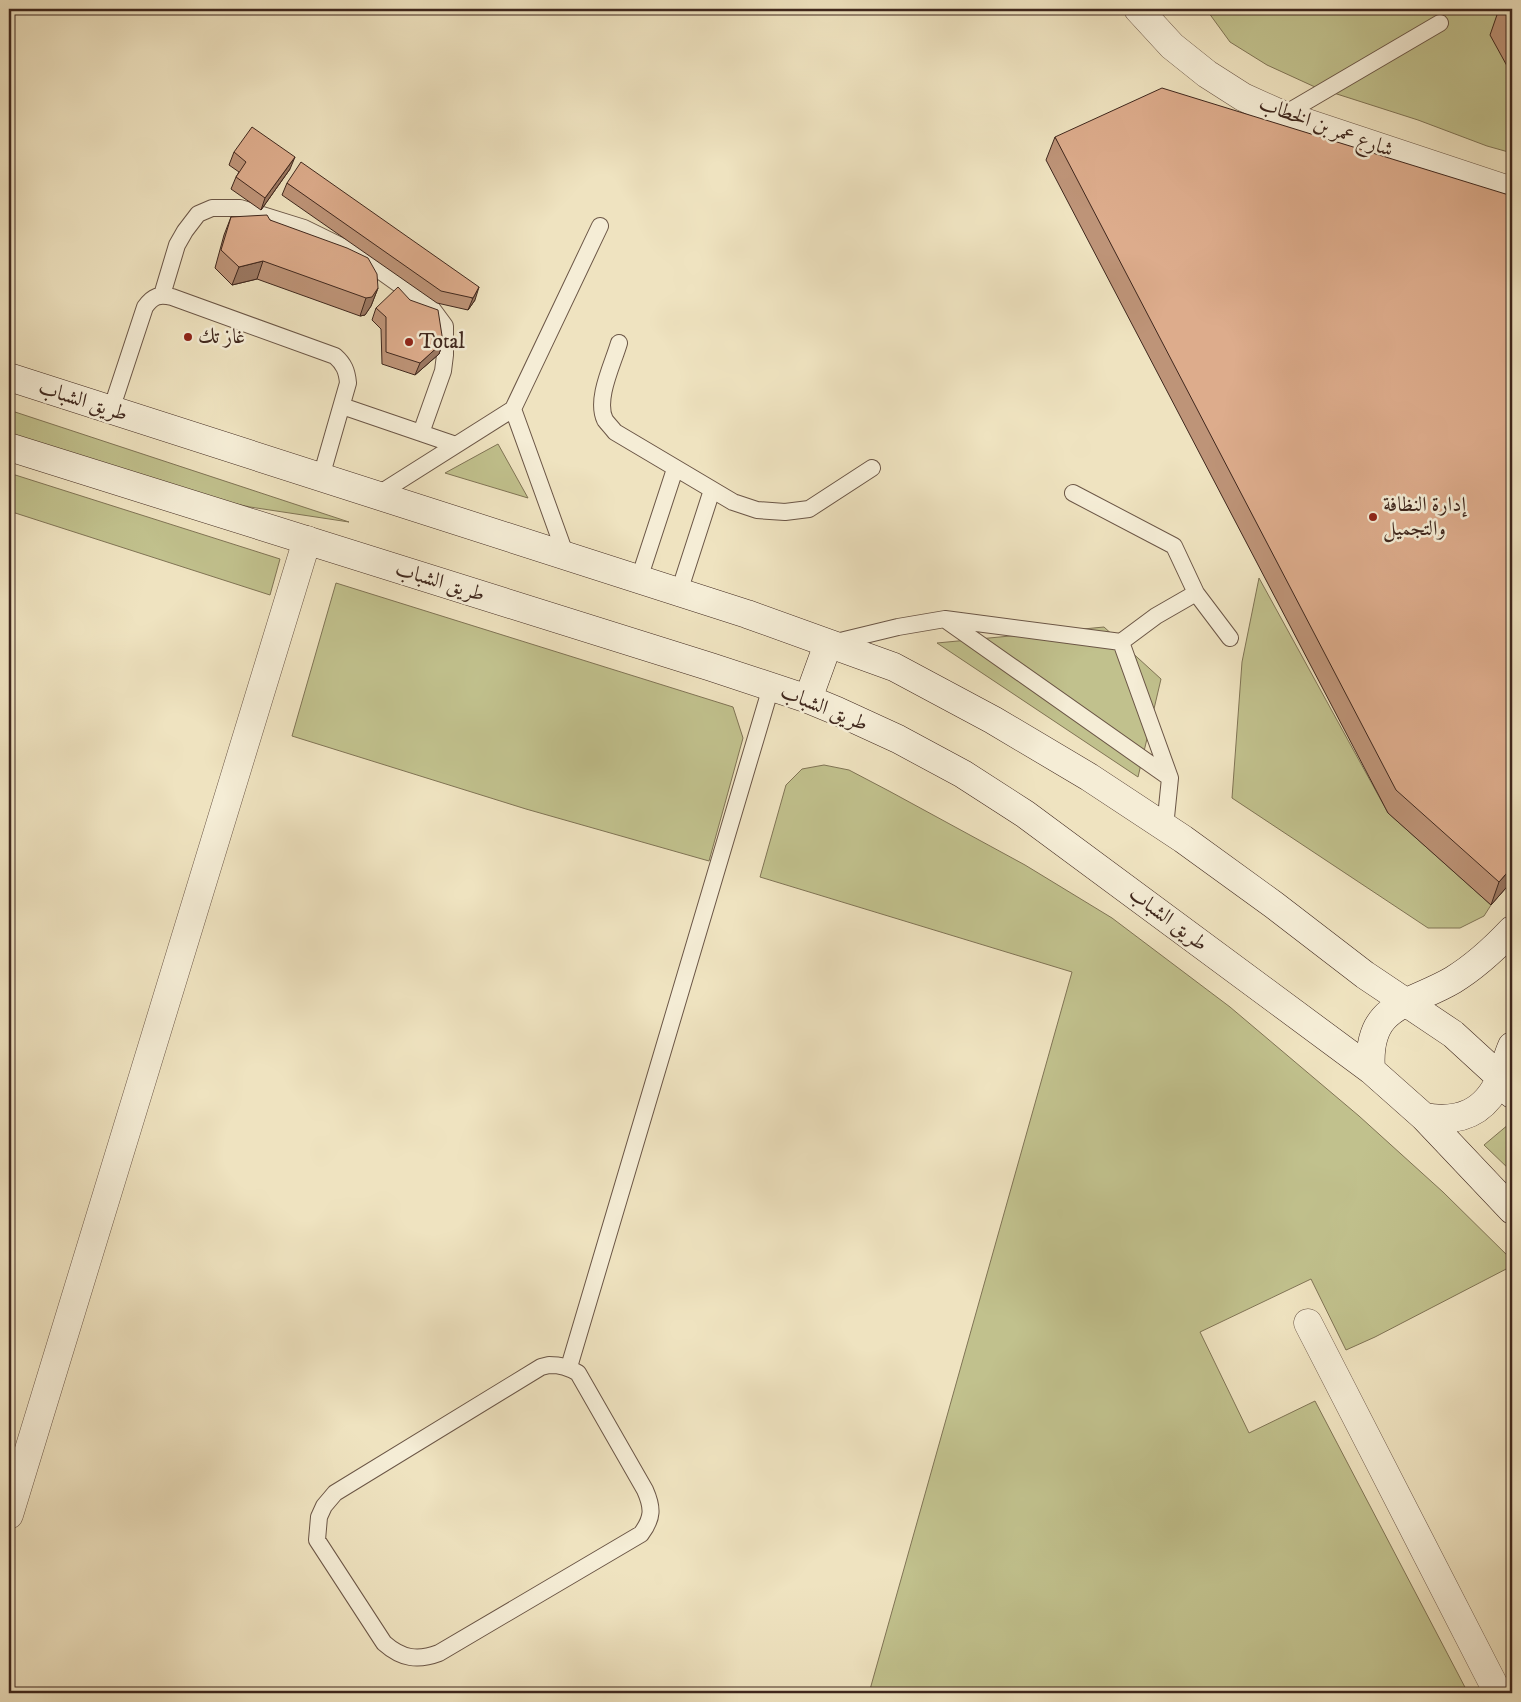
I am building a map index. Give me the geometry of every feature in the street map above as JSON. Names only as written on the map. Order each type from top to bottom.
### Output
[{"type":"main road","name":"شارع عمر بن الخطاب","points":[[1138,9],[1172,46],[1206,74],[1243,97],[1283,116],[1512,191]]},
{"type":"main road","name":"طريق الشباب","points":[[9,377],[747,614],[894,667],[993,720],[1165,827],[1404,1002],[1453,1034],[1507,1086]]},
{"type":"main road","name":"طريق الشباب","points":[[9,448],[702,664],[808,699],[898,739],[963,774],[1025,814],[1371,1070],[1424,1117],[1512,1210]]},
{"type":"main road","points":[[9,1515],[307,540]]},
{"type":"main road","points":[[808,699],[828,644]]},
{"type":"main road","points":[[1371,1070],[1370,1054],[1373,1038],[1380,1023],[1391,1011],[1404,1002],[1436,988],[1475,965],[1512,930]]},
{"type":"main road","points":[[1424,1117],[1440,1120],[1456,1118],[1470,1113],[1483,1104],[1494,1092],[1507,1086],[1512,1046]]},
{"type":"main road","points":[[1308,1323],[1498,1693]]},
{"type":"lane","points":[[1283,116],[1440,23]]},
{"type":"lane","points":[[162,294],[177,245],[185,231],[198,214],[212,208],[240,208],[295,225],[355,253],[431,307],[445,326],[443,372],[421,433]]},
{"type":"lane","points":[[377,495],[513,409],[600,226]]},
{"type":"lane","points":[[111,410],[144,307],[152,298],[162,294],[335,356],[342,363],[348,383],[321,477]]},
{"type":"lane","points":[[619,343],[602,396],[605,420],[615,432],[733,502],[757,510],[785,512],[809,509],[872,468]]},
{"type":"lane","points":[[342,406],[456,445]]},
{"type":"lane","points":[[513,409],[566,556]]},
{"type":"lane","points":[[639,579],[675,469]]},
{"type":"lane","points":[[679,592],[712,490]]},
{"type":"lane","points":[[1073,493],[1174,546],[1196,593],[1230,638]]},
{"type":"lane","points":[[828,644],[945,619],[1121,642],[1156,616],[1196,593]]},
{"type":"lane","points":[[945,619],[1170,778]]},
{"type":"lane","points":[[1121,642],[1170,778],[1165,827]]},
{"type":"lane","points":[[569,1368],[771,687]]},
{"type":"lane","points":[[559,1365],[569,1368],[578,1373],[646,1490],[651,1512],[648,1524],[640,1534],[439,1653],[426,1658],[412,1658],[399,1654],[384,1643],[317,1540],[319,1516],[324,1506],[335,1493],[541,1367],[559,1365]]},
{"type":"green space","points":[[1206,9],[1503,9],[1512,75],[1512,153],[1315,87],[1267,65],[1230,42]]},
{"type":"green space","points":[[9,410],[349,522],[250,507],[180,491],[9,437]]},
{"type":"green space","points":[[498,444],[528,498],[445,473]]},
{"type":"green space","points":[[9,473],[280,559],[270,595],[9,511]]},
{"type":"green space","points":[[1259,578],[1388,813],[1491,905],[1484,916],[1460,928],[1428,928],[1232,798],[1242,662]]},
{"type":"green space","points":[[336,583],[733,707],[743,738],[709,861],[526,809],[292,736]]},
{"type":"green space","points":[[1104,627],[1161,679],[1138,777],[937,643]]},
{"type":"green space","points":[[824,765],[849,770],[889,791],[1025,865],[1112,918],[1230,1007],[1359,1116],[1443,1192],[1512,1260],[1512,1266],[1346,1350],[1311,1279],[1200,1332],[1249,1433],[1315,1401],[1468,1693],[869,1693],[1072,972],[760,877],[786,785],[802,769]]},
{"type":"green space","points":[[1509,1124],[1512,1128],[1512,1172],[1484,1145]]},
{"type":"building","points":[[1505,9],[1512,9],[1512,22]]},
{"type":"building","name":"إدارة النظافة والتجميل","points":[[1162,88],[1512,196],[1512,867],[1499,882],[1396,790],[1055,137]]},
{"type":"building","points":[[252,127],[295,157],[265,198],[236,177],[246,162],[234,152]]},
{"type":"building","points":[[301,162],[479,287],[473,298],[441,291],[287,183]]},
{"type":"building","points":[[267,215],[270,220],[347,248],[368,258],[377,274],[378,288],[372,297],[366,298],[263,261],[239,267],[221,250],[231,217]]},
{"type":"building","name":"Total","points":[[398,287],[410,300],[438,310],[443,342],[420,363],[386,352],[386,317],[376,308]]},
{"type":"place","name":"غاز تك","points":[[188,337]]},
{"type":"place","name":"Total","points":[[409,342]]},
{"type":"place","name":"إدارة النظافة والتجميل","points":[[1373,517]]}]
